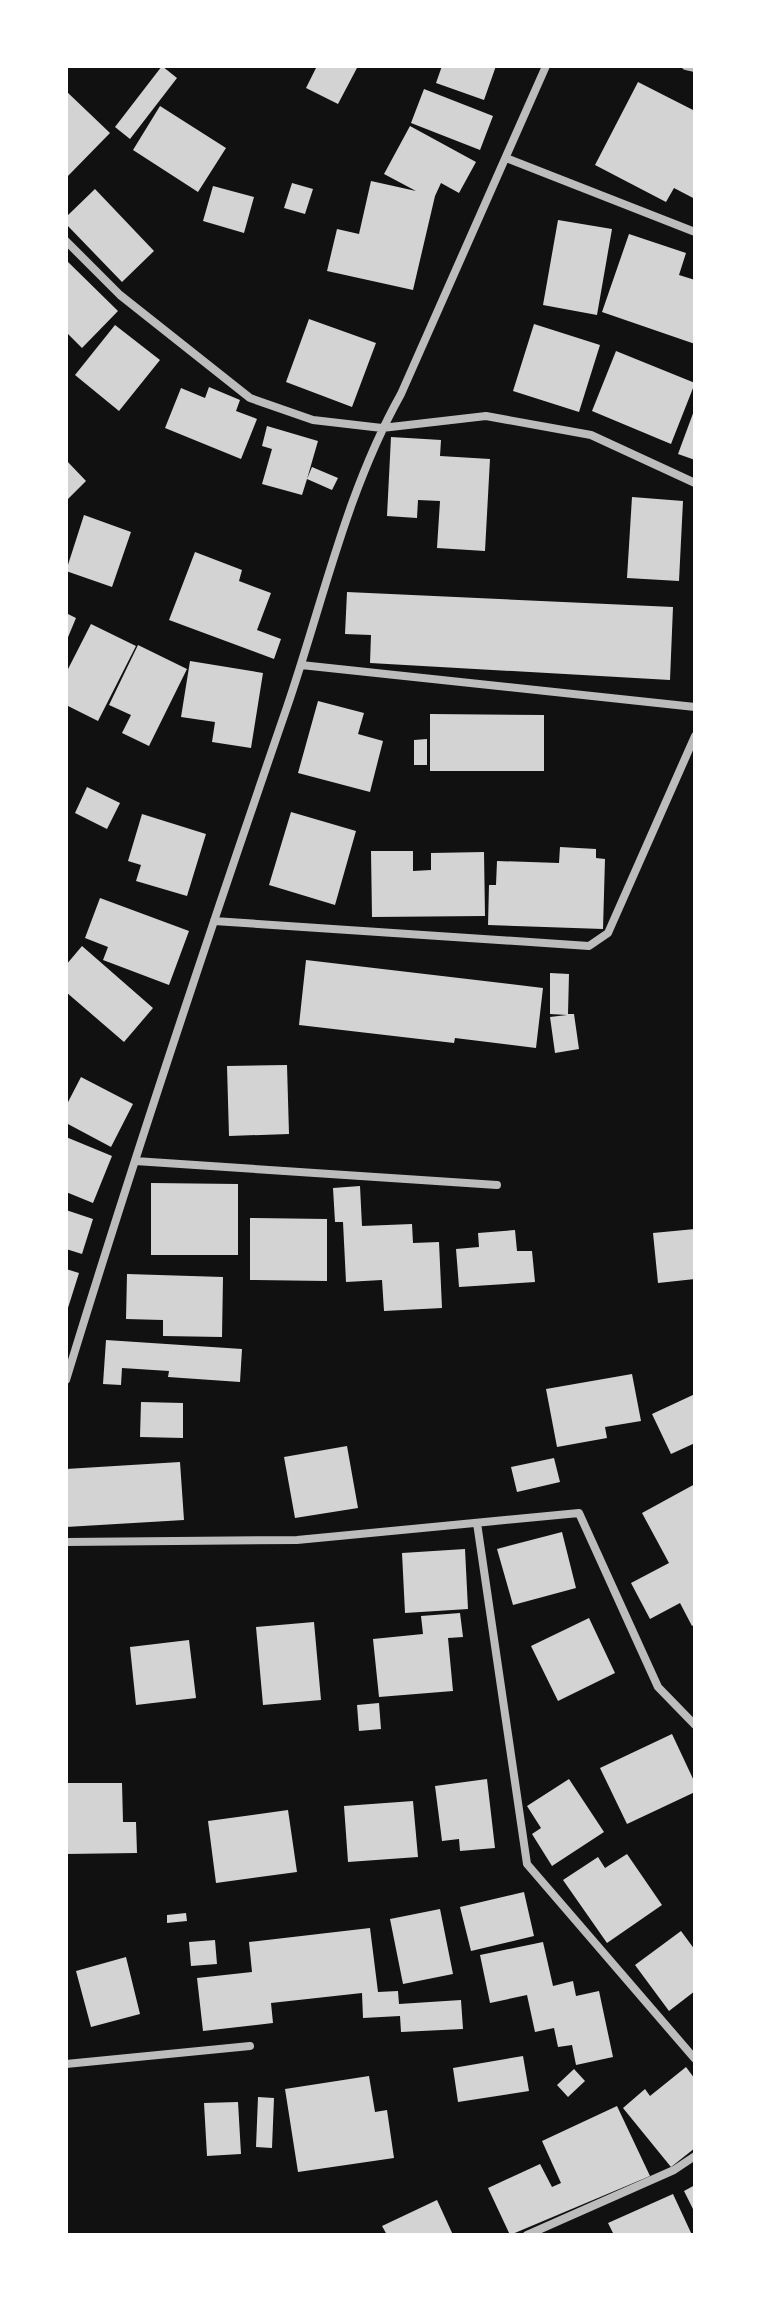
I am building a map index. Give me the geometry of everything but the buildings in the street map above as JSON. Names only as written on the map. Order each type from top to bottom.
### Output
[{"type":"street","points":[[66,1380],[135,1161],[301,665],[336,545],[382,428],[401,394],[546,66]]},
{"type":"street","points":[[686,66],[695,68]]},
{"type":"street","points":[[506,158],[695,232]]},
{"type":"street","points":[[66,241],[120,295],[250,398],[313,420],[382,428],[486,416],[591,435],[695,483]]},
{"type":"street","points":[[301,665],[695,707]]},
{"type":"street","points":[[214,921],[589,946],[608,933],[695,736]]},
{"type":"street","points":[[135,1161],[497,1185]]},
{"type":"street","points":[[66,1542],[297,1540],[579,1513],[658,1687],[695,1725]]},
{"type":"street","points":[[477,1523],[527,1864],[695,2059]]},
{"type":"street","points":[[66,2064],[250,2046]]},
{"type":"street","points":[[527,2235],[674,2170],[695,2156]]}]
